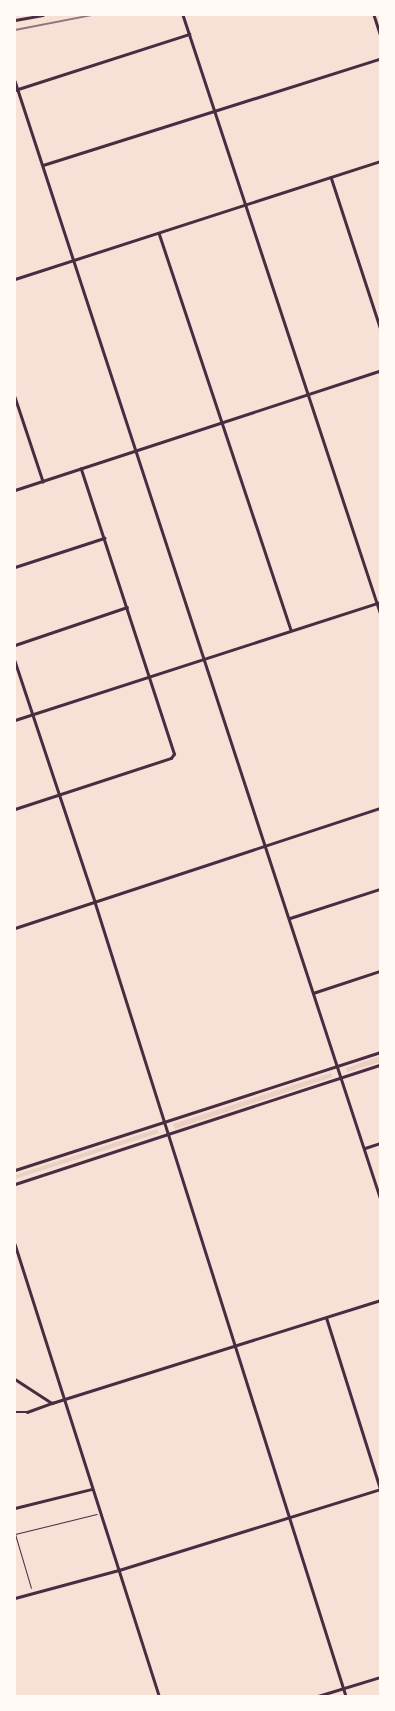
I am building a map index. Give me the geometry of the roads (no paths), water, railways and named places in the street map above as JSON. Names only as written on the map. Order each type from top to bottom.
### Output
[{"type":"street","points":[[15,20],[43,15]]},
{"type":"street","points":[[183,15],[380,612]]},
{"type":"street","points":[[374,15],[380,34]]},
{"type":"street","points":[[16,90],[189,34]]},
{"type":"street","points":[[43,165],[380,58]]},
{"type":"street","points":[[15,81],[16,90],[43,165],[267,845],[336,1066],[380,1197]]},
{"type":"street","points":[[15,278],[380,161]]},
{"type":"street","points":[[331,177],[380,327]]},
{"type":"street","points":[[159,233],[291,630]]},
{"type":"street","points":[[15,490],[380,371]]},
{"type":"street","points":[[15,397],[43,481]]},
{"type":"street","points":[[15,809],[171,758],[174,748],[82,469]]},
{"type":"street","points":[[15,567],[104,538]]},
{"type":"street","points":[[15,720],[378,602]]},
{"type":"street","points":[[15,645],[127,608]]},
{"type":"street","points":[[15,661],[95,902],[291,1516],[346,1696]]},
{"type":"street","points":[[15,928],[380,808]]},
{"type":"street","points":[[290,918],[380,889]]},
{"type":"street","points":[[313,992],[380,971]]},
{"type":"street","points":[[15,1170],[380,1052]]},
{"type":"street","points":[[15,1184],[380,1065]]},
{"type":"street","points":[[364,1149],[380,1144]]},
{"type":"street","points":[[15,1244],[158,1696]]},
{"type":"street","points":[[15,1412],[27,1412],[380,1300]]},
{"type":"street","points":[[15,1598],[119,1570],[380,1489],[326,1318]]},
{"type":"street","points":[[15,1379],[52,1403]]},
{"type":"street","points":[[15,1508],[92,1489]]},
{"type":"street","points":[[318,1696],[380,1677]]},
{"type":"railway","points":[[15,30],[92,15]]}]
